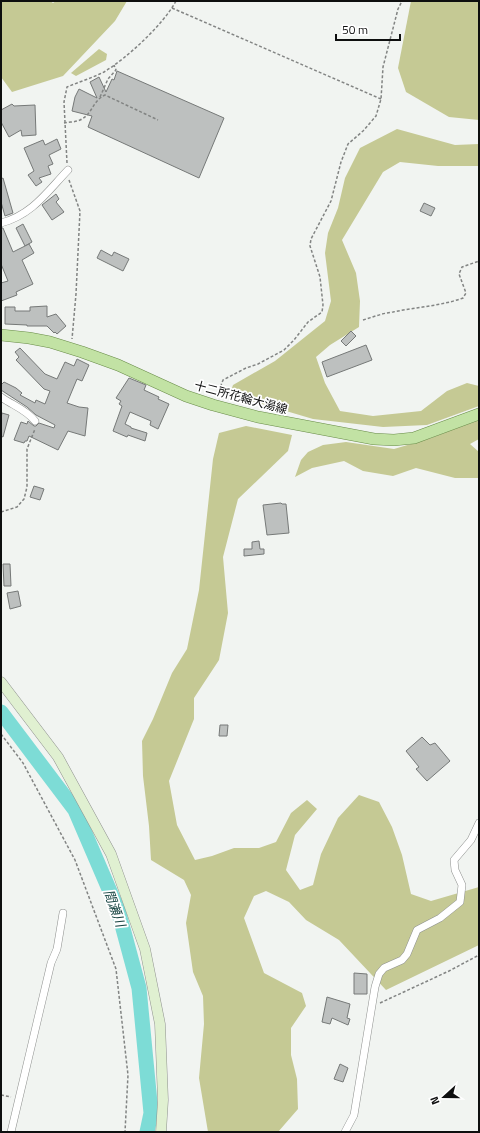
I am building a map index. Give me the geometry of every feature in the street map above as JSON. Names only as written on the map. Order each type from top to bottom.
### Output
[{"type":"main road","name":"十二所花輪大湯線","points":[[1,335],[29,338],[71,349],[118,365],[186,396],[213,405],[258,417],[374,439],[394,440],[414,438],[479,414]]},
{"type":"street","points":[[1,223],[10,220],[28,210],[43,198],[68,170]]},
{"type":"street","points":[[1,397],[31,416],[35,421]]},
{"type":"street","points":[[1,682],[58,757],[110,854],[145,949],[160,1024],[163,1100],[161,1132]]},
{"type":"street","points":[[345,1132],[354,1115],[375,987],[379,974],[384,968],[402,960],[407,954],[417,930],[440,918],[460,902],[462,886],[455,870],[454,860],[471,840],[479,823]]},
{"type":"street","points":[[11,1132],[51,963],[56,949],[63,913]]},
{"type":"path","points":[[71,349],[76,294],[80,211],[68,176],[64,123],[64,102],[67,87],[102,72],[114,65],[135,48],[172,8],[176,1]]},
{"type":"path","points":[[213,405],[223,380],[284,350],[308,322],[322,312],[323,305],[320,277],[310,246],[311,239],[330,201],[341,162],[348,144],[363,131],[376,116],[382,99],[383,66],[398,9],[402,1]]},
{"type":"path","points":[[172,8],[382,99]]},
{"type":"path","points":[[64,123],[79,121],[88,116],[100,97],[108,79],[116,70],[114,65]]},
{"type":"path","points":[[100,97],[105,95],[158,120]]},
{"type":"path","points":[[363,320],[393,312],[455,301],[463,298],[466,293],[459,274],[462,267],[479,261]]},
{"type":"path","points":[[1,512],[17,507],[24,499],[27,492],[27,449],[36,428],[35,421]]},
{"type":"path","points":[[1,734],[23,763],[76,860],[116,969],[128,1075],[124,1132]]},
{"type":"path","points":[[372,1005],[449,971],[479,955]]},
{"type":"path","points":[[1,1095],[18,1099]]},
{"type":"green space","points":[[1,1],[50,1],[53,3],[56,1],[127,1],[115,21],[63,76],[12,92],[1,77]]},
{"type":"green space","points":[[411,1],[479,1],[479,120],[449,117],[406,92],[398,68]]},
{"type":"green space","points":[[99,49],[107,54],[106,60],[76,76],[71,73]]},
{"type":"green space","points":[[397,129],[455,145],[479,144],[479,166],[438,166],[400,162],[383,172],[342,240],[356,273],[360,301],[359,327],[330,345],[316,357],[325,383],[340,411],[373,416],[421,411],[447,391],[467,383],[479,386],[479,406],[427,425],[383,427],[313,419],[252,401],[231,391],[233,385],[275,361],[325,321],[331,301],[325,253],[328,233],[338,208],[345,178],[360,148]]},
{"type":"green space","points":[[479,419],[479,439],[470,444],[479,452],[479,478],[455,478],[416,468],[393,476],[363,471],[344,461],[312,468],[295,477],[301,460],[308,452],[323,445],[346,442],[394,449],[431,438]]},
{"type":"green space","points":[[246,426],[292,435],[288,451],[238,499],[223,557],[228,613],[219,660],[194,698],[194,719],[169,781],[177,825],[195,860],[234,848],[259,848],[276,842],[291,813],[307,800],[317,809],[295,835],[286,870],[300,890],[313,885],[321,854],[338,818],[359,795],[379,802],[392,827],[402,855],[411,894],[431,901],[479,887],[479,945],[386,990],[339,940],[306,920],[289,902],[266,891],[254,896],[244,918],[264,973],[302,993],[306,1006],[291,1028],[291,1055],[297,1079],[298,1109],[278,1132],[208,1132],[199,1078],[204,1024],[203,996],[193,972],[186,923],[191,895],[184,880],[151,860],[149,826],[143,776],[142,741],[172,673],[187,649],[199,590],[213,459],[219,433]]},
{"type":"building","points":[[117,71],[224,118],[199,178],[88,127],[92,116],[72,111],[75,97],[79,89],[97,98],[90,82],[99,77],[106,92],[112,79],[114,80]]},
{"type":"building","points":[[12,104],[14,106],[35,105],[36,135],[22,136],[21,130],[9,137],[1,122],[1,110]]},
{"type":"building","points":[[57,139],[61,149],[49,155],[53,164],[48,166],[51,174],[39,178],[42,182],[36,186],[28,175],[34,171],[24,148],[43,140],[45,145]]},
{"type":"building","points":[[3,178],[13,213],[5,216],[1,202],[1,179]]},
{"type":"building","points":[[56,194],[59,199],[56,202],[64,212],[52,220],[42,205]]},
{"type":"building","points":[[424,203],[435,208],[431,216],[420,211]]},
{"type":"building","points":[[23,224],[32,242],[25,246],[16,228]]},
{"type":"building","points":[[1,228],[3,228],[13,252],[29,244],[34,253],[22,260],[33,284],[16,292],[17,295],[1,301],[1,283],[8,281],[1,264]]},
{"type":"building","points":[[101,250],[112,256],[114,252],[129,259],[123,271],[97,258]]},
{"type":"building","points":[[47,306],[47,317],[56,314],[66,326],[57,334],[47,326],[5,324],[5,307],[15,307],[15,311],[30,311],[30,307]]},
{"type":"building","points":[[351,331],[356,336],[346,346],[341,341]]},
{"type":"building","points":[[366,345],[372,360],[327,377],[322,362]]},
{"type":"building","points":[[20,348],[45,374],[57,379],[65,362],[74,366],[77,359],[89,365],[82,381],[77,379],[67,403],[88,408],[85,436],[68,431],[58,450],[29,436],[27,441],[24,443],[14,440],[21,422],[27,424],[28,421],[34,426],[39,423],[54,428],[55,425],[36,415],[27,407],[1,390],[1,385],[4,382],[16,388],[22,393],[20,395],[35,403],[36,400],[45,404],[50,391],[44,389],[16,360],[19,357],[15,352]]},
{"type":"building","points":[[129,378],[146,385],[144,390],[159,397],[158,399],[169,404],[158,429],[150,425],[151,421],[130,412],[125,424],[131,428],[147,433],[145,441],[128,435],[127,437],[113,431],[122,406],[119,404],[121,401],[116,398]]},
{"type":"building","points":[[2,413],[9,415],[3,437],[1,436]]},
{"type":"building","points":[[34,486],[44,489],[40,500],[30,497]]},
{"type":"building","points":[[281,503],[286,504],[289,533],[267,535],[263,505]]},
{"type":"building","points":[[259,541],[260,549],[264,549],[264,554],[244,556],[244,549],[252,549],[252,542]]},
{"type":"building","points":[[3,564],[10,564],[11,586],[4,586]]},
{"type":"building","points":[[18,591],[21,606],[10,609],[7,593]]},
{"type":"building","points":[[220,725],[228,725],[227,736],[219,736]]},
{"type":"building","points":[[422,737],[430,745],[435,743],[450,761],[427,781],[416,769],[419,767],[406,751]]},
{"type":"building","points":[[354,973],[367,974],[367,994],[354,994]]},
{"type":"building","points":[[327,997],[350,1004],[347,1018],[350,1019],[348,1025],[332,1018],[330,1024],[322,1022]]},
{"type":"building","points":[[340,1064],[348,1068],[343,1082],[334,1079]]},
{"type":"waterway","name":"間瀬川","points":[[1,712],[75,810],[118,910],[139,988],[151,1113],[147,1132]]}]
